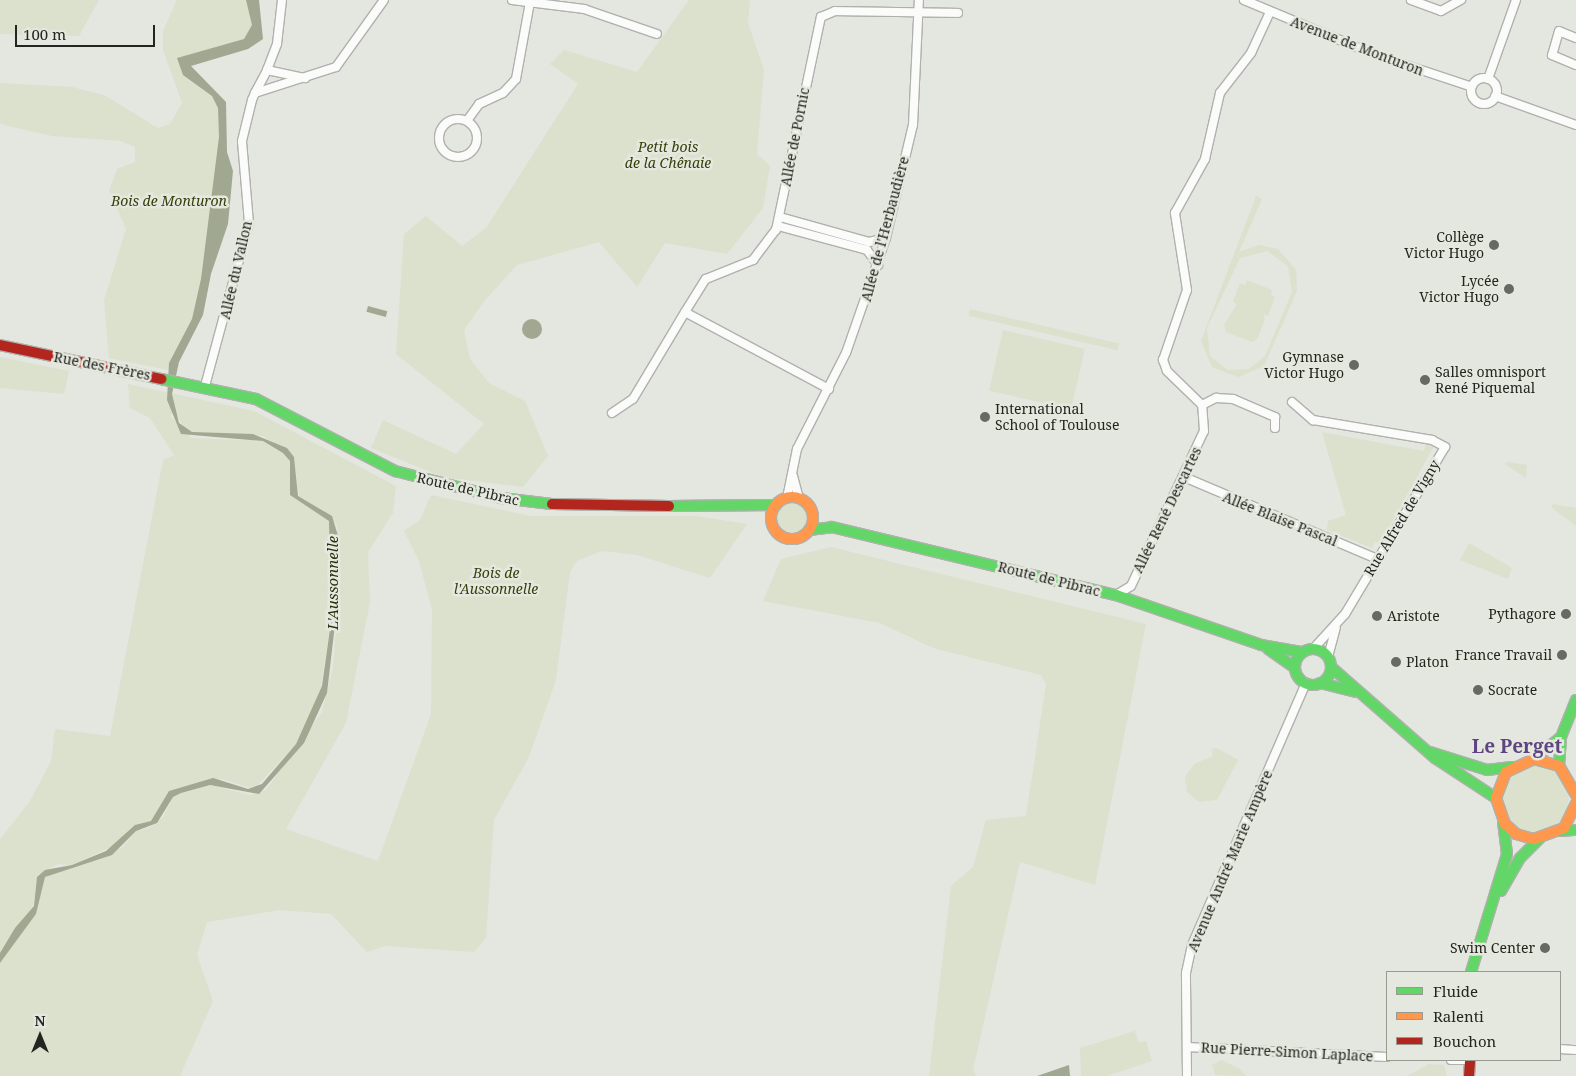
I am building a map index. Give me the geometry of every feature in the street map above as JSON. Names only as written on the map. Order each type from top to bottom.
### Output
[{"type":"main road","name":"Rue des Frères","points":[[0,345],[205,386]]},
{"type":"main road","name":"Route de Pibrac","points":[[205,386],[256,399],[395,471],[501,498],[566,506],[682,503],[750,508],[776,505]]},
{"type":"main road","points":[[787,498],[799,498],[812,510],[809,530],[788,538],[772,521],[776,505],[787,498]]},
{"type":"main road","name":"Route de Pibrac","points":[[750,508],[772,521]]},
{"type":"main road","name":"Route de Pibrac","points":[[812,510],[832,527]]},
{"type":"main road","name":"Route de Pibrac","points":[[809,530],[832,527],[1116,595],[1261,645],[1302,652]]},
{"type":"main road","name":"Route de Pibrac","points":[[1261,645],[1295,668]]},
{"type":"main road","points":[[1356,692],[1320,683],[1306,683],[1295,668],[1302,652],[1313,649],[1329,662],[1356,692],[1430,752],[1496,798]]},
{"type":"main road","points":[[1320,683],[1329,662]]},
{"type":"main road","points":[[1559,766],[1561,737],[1576,700]]},
{"type":"main road","points":[[1430,752],[1487,770],[1513,766],[1534,759],[1561,737]]},
{"type":"main road","points":[[1534,759],[1559,766],[1570,778],[1576,795]]},
{"type":"main road","points":[[1471,971],[1507,854],[1502,820],[1496,798],[1501,780],[1513,766]]},
{"type":"main road","points":[[1560,831],[1576,803]]},
{"type":"main road","points":[[1502,820],[1516,834],[1540,838],[1560,831],[1576,830]]},
{"type":"main road","points":[[1485,923],[1510,873],[1540,838]]},
{"type":"main road","points":[[1463,1076],[1464,1061]]},
{"type":"main road","points":[[1470,1061],[1470,1076]]},
{"type":"street","name":"Allée du Vallon","points":[[205,386],[249,223],[242,141],[255,94],[278,44],[282,0]]},
{"type":"street","points":[[255,94],[309,78],[342,62],[384,0]]},
{"type":"street","points":[[512,0],[584,9],[657,34]]},
{"type":"street","name":"Allée de l'Herbaudière","points":[[787,498],[797,449],[829,389],[878,265],[886,238],[913,125],[919,0]]},
{"type":"street","name":"Avenue de Monturon","points":[[1244,0],[1372,54],[1472,87]]},
{"type":"street","points":[[1411,0],[1441,11],[1461,0]]},
{"type":"street","points":[[1488,79],[1516,0]]},
{"type":"street","points":[[469,118],[475,137],[467,156],[458,157],[439,147],[438,138],[450,123],[469,118],[480,104],[503,93],[516,79],[530,2]]},
{"type":"street","name":"Allée de Pornic","points":[[612,413],[633,399],[703,282],[753,260],[778,226],[819,18],[834,10],[919,12]]},
{"type":"street","points":[[919,12],[958,13]]},
{"type":"street","points":[[1270,12],[1251,52],[1220,93],[1205,159],[1175,213],[1186,290],[1163,351],[1163,363],[1202,404],[1216,398],[1233,400],[1274,416],[1275,428]]},
{"type":"street","points":[[1576,38],[1560,31],[1552,55],[1576,65]]},
{"type":"street","points":[[267,70],[309,78]]},
{"type":"street","points":[[1479,79],[1488,79],[1494,84],[1496,96],[1481,104],[1473,98],[1472,87],[1479,79]]},
{"type":"street","points":[[1496,96],[1576,125]]},
{"type":"street","points":[[1516,114],[1520,106]]},
{"type":"street","points":[[780,217],[869,242],[886,238]]},
{"type":"street","points":[[778,226],[867,250],[878,265]]},
{"type":"street","points":[[685,312],[829,389]]},
{"type":"street","name":"Rue Alfred de Vigny","points":[[1292,402],[1314,420],[1432,440],[1445,447],[1336,626],[1313,649]]},
{"type":"street","name":"Allée René Descartes","points":[[1116,595],[1131,586],[1137,568],[1184,477],[1204,431],[1202,404]]},
{"type":"street","name":"Allée de l'Herbaudière","points":[[793,472],[799,498]]},
{"type":"street","name":"Allée Blaise Pascal","points":[[1184,477],[1377,560]]},
{"type":"street","name":"Rue Alfred de Vigny","points":[[1329,662],[1336,626]]},
{"type":"street","name":"Avenue André Marie Ampère","points":[[1187,1076],[1186,965],[1192,944],[1306,683]]},
{"type":"street","name":"Rue Pierre-Simon Laplace","points":[[1186,1047],[1386,1056]]},
{"type":"street","points":[[1561,1049],[1576,1050]]},
{"type":"green space","points":[[0,0],[99,0],[79,36],[0,34]]},
{"type":"green space","name":"Bois de Monturon","points":[[177,0],[252,0],[260,38],[182,61],[224,101],[221,201],[199,311],[172,371],[109,358],[104,300],[126,229],[109,191],[117,169],[135,162],[135,147],[121,141],[52,136],[4,125],[0,123],[0,83],[72,87],[104,95],[158,128],[170,124],[182,103],[163,50],[163,31]]},
{"type":"green space","name":"Petit bois de la Chênaie","points":[[689,0],[750,0],[748,23],[764,70],[757,154],[770,166],[763,208],[727,254],[665,243],[637,287],[599,242],[517,265],[485,300],[464,330],[470,359],[489,383],[525,401],[548,456],[523,487],[443,477],[371,448],[383,420],[456,454],[484,424],[396,354],[404,234],[426,216],[462,246],[486,228],[578,84],[550,64],[564,50],[637,72]]},
{"type":"green space","points":[[1256,196],[1262,199],[1239,252],[1259,245],[1278,249],[1296,270],[1297,291],[1264,366],[1238,377],[1212,367],[1201,341]],"holes":[[[1267,251],[1288,266],[1292,292],[1265,356],[1249,369],[1228,370],[1210,356],[1207,328],[1240,258]]]},
{"type":"green space","points":[[1247,280],[1272,290],[1271,295],[1275,297],[1268,316],[1263,314],[1265,320],[1257,339],[1252,342],[1226,332],[1224,325],[1237,304],[1233,302],[1240,283],[1245,285]]},
{"type":"green space","points":[[970,309],[1119,343],[1118,350],[968,316]]},
{"type":"green space","points":[[1003,330],[1085,349],[1071,409],[989,390]]},
{"type":"green space","points":[[0,357],[69,371],[64,394],[0,388]]},
{"type":"green space","name":"Bois de l'Aussonnelle","points":[[128,384],[254,411],[396,486],[393,513],[368,552],[370,602],[346,723],[286,829],[378,861],[431,714],[432,610],[419,561],[404,531],[420,520],[431,495],[531,516],[697,516],[747,524],[710,578],[637,555],[602,551],[577,561],[570,572],[556,680],[529,757],[494,820],[486,938],[474,952],[385,946],[367,952],[331,914],[280,910],[207,922],[197,955],[213,1001],[180,1076],[0,1076],[0,963],[36,913],[45,877],[123,847],[136,831],[149,828],[163,817],[173,797],[181,793],[210,785],[250,795],[266,790],[322,712],[333,668],[339,590],[337,526],[323,510],[299,497],[294,457],[263,436],[192,432],[183,427],[175,411],[170,416],[191,438],[263,441],[283,453],[290,461],[290,495],[329,521],[331,622],[319,698],[296,744],[254,789],[222,779],[169,791],[151,821],[129,830],[117,844],[72,865],[58,864],[37,877],[34,905],[0,953],[0,839],[30,801],[51,761],[55,729],[110,736],[163,460],[174,455],[150,418],[130,408]]},
{"type":"green space","points":[[1322,432],[1424,451],[1426,443],[1434,446],[1380,544],[1375,542],[1372,548],[1327,530],[1328,521],[1346,515]]},
{"type":"green space","points":[[1506,462],[1527,465],[1526,478],[1505,464]]},
{"type":"green space","points":[[792,502],[803,506],[807,517],[803,528],[792,532],[781,528],[777,517],[781,506]]},
{"type":"green space","points":[[1553,504],[1576,508],[1576,526],[1551,507]]},
{"type":"green space","points":[[1469,543],[1512,568],[1508,579],[1460,560]]},
{"type":"green space","points":[[831,547],[1146,624],[1095,885],[1020,862],[973,1070],[976,1076],[929,1076],[951,886],[973,867],[986,820],[1026,816],[1046,684],[1041,675],[933,648],[880,623],[763,601],[781,559]]},
{"type":"green space","points":[[1216,748],[1243,762],[1238,760],[1217,800],[1199,802],[1187,792],[1185,777],[1194,764],[1213,756],[1211,749]]},
{"type":"green space","points":[[1535,765],[1548,768],[1559,775],[1566,786],[1569,799],[1566,812],[1559,823],[1548,830],[1535,833],[1522,830],[1511,823],[1504,812],[1501,799],[1504,786],[1511,775],[1522,768]]},
{"type":"green space","points":[[1135,1031],[1139,1043],[1146,1041],[1152,1061],[1107,1076],[1081,1076],[1080,1048]]},
{"type":"green space","points":[[1221,1060],[1240,1069],[1246,1076],[1215,1075],[1212,1065]]},
{"type":"green space","points":[[1429,1064],[1444,1065],[1447,1076],[1407,1076]]},
{"type":"water","name":"L'Aussonnelle","points":[[246,0],[259,0],[263,39],[248,49],[191,66],[226,102],[227,152],[233,171],[228,224],[211,274],[203,315],[179,362],[172,394],[179,423],[192,432],[253,434],[287,448],[294,457],[298,496],[332,516],[339,539],[339,590],[327,693],[304,743],[259,794],[210,785],[181,793],[173,797],[157,823],[136,831],[112,855],[45,877],[36,914],[0,963],[0,953],[15,928],[34,906],[37,877],[45,870],[72,865],[106,851],[135,825],[151,821],[169,791],[213,778],[248,789],[262,784],[296,744],[322,686],[331,622],[329,521],[290,495],[290,461],[283,453],[263,441],[181,434],[167,400],[169,363],[192,319],[201,279],[219,137],[218,108],[212,96],[183,75],[177,58],[244,39],[252,25]]},
{"type":"water","points":[[368,306],[387,311],[386,317],[366,312]]},
{"type":"water","points":[[532,319],[539,322],[542,329],[539,336],[532,339],[525,336],[522,329],[525,322]]},
{"type":"water","points":[[1069,1065],[1070,1076],[1037,1076]]},
{"type":"traffic: fast","points":[[161,379],[256,399],[395,471],[501,498],[552,504]]},
{"type":"traffic: fast","points":[[669,506],[776,505]]},
{"type":"traffic: fast","points":[[809,530],[832,527],[1116,595],[1261,645],[1302,652]]},
{"type":"traffic: fast","points":[[1268,649],[1295,668]]},
{"type":"traffic: fast","points":[[1313,649],[1320,650],[1326,654],[1330,660],[1331,667],[1330,674],[1326,680],[1320,684],[1313,685],[1306,684],[1300,680],[1296,674],[1295,667],[1296,660],[1300,654],[1306,650],[1313,649]]},
{"type":"traffic: fast","points":[[1331,667],[1435,758],[1496,798]]},
{"type":"traffic: fast","points":[[1320,683],[1355,692]]},
{"type":"traffic: fast","points":[[1559,766],[1561,737],[1576,700]]},
{"type":"traffic: fast","points":[[1534,759],[1561,737]]},
{"type":"traffic: fast","points":[[1430,752],[1487,770],[1512,767]]},
{"type":"traffic: fast","points":[[1471,971],[1507,854],[1503,823]]},
{"type":"traffic: fast","points":[[1560,831],[1576,830]]},
{"type":"traffic: fast","points":[[1501,891],[1520,858],[1540,838]]},
{"type":"traffic: slow","points":[[792,497],[807,503],[813,518],[807,533],[792,539],[777,533],[771,518],[777,503],[792,497]]},
{"type":"traffic: slow","points":[[1576,795],[1559,766],[1534,759],[1506,772],[1496,798],[1505,824],[1516,834],[1534,839],[1564,828],[1576,803]]},
{"type":"traffic: jam","points":[[0,345],[161,379]]},
{"type":"traffic: jam","points":[[552,504],[669,506]]},
{"type":"traffic: jam","points":[[1469,1076],[1470,1061]]},
{"type":"place","name":"Collège Victor Hugo","points":[[1494,245]]},
{"type":"place","name":"Lycée Victor Hugo","points":[[1509,289]]},
{"type":"place","name":"Gymnase Victor Hugo","points":[[1354,365]]},
{"type":"place","name":"Salles omnisport René Piquemal","points":[[1425,380]]},
{"type":"place","name":"International School of Toulouse","points":[[985,417]]},
{"type":"place","name":"Pythagore","points":[[1566,614]]},
{"type":"place","name":"Aristote","points":[[1377,616]]},
{"type":"place","name":"France Travail","points":[[1562,655]]},
{"type":"place","name":"Platon","points":[[1396,662]]},
{"type":"place","name":"Socrate","points":[[1478,690]]},
{"type":"place","name":"Swim Center","points":[[1545,948]]},
{"type":"district","name":"Le Perget","points":[[1517,747]]}]
